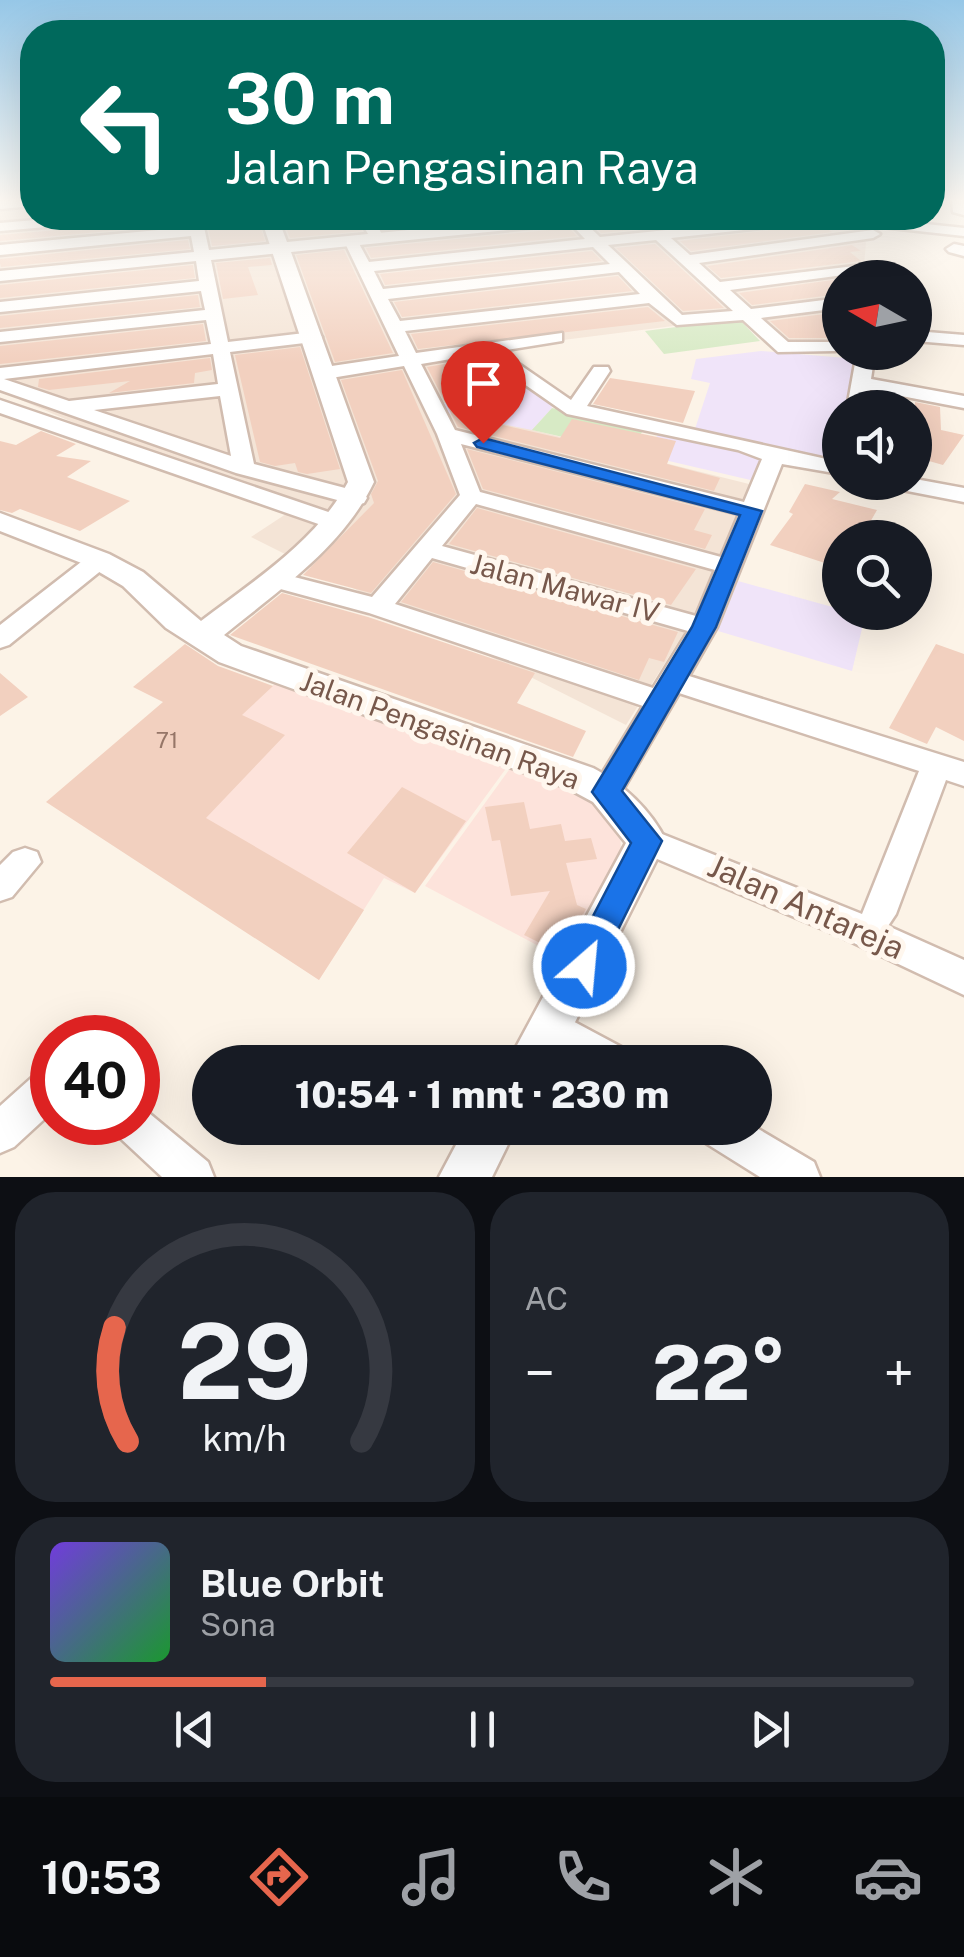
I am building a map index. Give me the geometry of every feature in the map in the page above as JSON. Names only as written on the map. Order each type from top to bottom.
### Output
[{"type":"street","points":[[204,253],[244,468]]},
{"type":"street","points":[[0,276],[239,253]]},
{"type":"street","points":[[200,638],[335,522],[356,498],[359,470],[282,253]]},
{"type":"street","points":[[357,253],[447,434],[471,496]]},
{"type":"street","points":[[364,267],[496,253]]},
{"type":"street","points":[[609,253],[677,320],[822,305]]},
{"type":"street","points":[[681,253],[788,350],[822,347]]},
{"type":"street","points":[[689,260],[740,253]]},
{"type":"street","points":[[378,295],[623,267]]},
{"type":"street","points":[[717,287],[822,273]]},
{"type":"street","points":[[0,307],[210,285]]},
{"type":"street","points":[[396,327],[654,296]]},
{"type":"street","points":[[0,338],[214,314]]},
{"type":"street","points":[[0,374],[313,336]]},
{"type":"street","points":[[325,373],[556,336]]},
{"type":"street","points":[[932,337],[964,340]]},
{"type":"street","points":[[484,348],[521,378],[574,410],[822,465]]},
{"type":"street","points":[[860,390],[864,370]]},
{"type":"street","points":[[574,410],[601,371]]},
{"type":"street","points":[[862,383],[964,402]]},
{"type":"street","points":[[0,384],[244,468],[356,498]]},
{"type":"street","points":[[64,407],[227,388]]},
{"type":"street","points":[[0,406],[335,522]]},
{"type":"street","points":[[447,434],[752,511]]},
{"type":"street","points":[[606,792],[704,627],[774,456]]},
{"type":"street","points":[[932,489],[964,495]]},
{"type":"street","points":[[378,607],[471,496]]},
{"type":"street","points":[[471,496],[730,567]]},
{"type":"street","name":"Jalan Pengasinan Raya","points":[[0,521],[100,560],[133,580],[200,638],[327,691],[522,756],[606,792],[647,841]]},
{"type":"street","name":"Jalan Mawar IV","points":[[425,549],[704,627]]},
{"type":"street","points":[[0,639],[100,560]]},
{"type":"street","points":[[271,578],[943,772],[964,786]]},
{"type":"street","points":[[879,914],[943,772]]},
{"type":"street","points":[[542,1045],[647,841]]},
{"type":"street","name":"Jalan Antareja","points":[[647,841],[850,924],[964,978]]},
{"type":"street","points":[[0,887],[25,862]]},
{"type":"street","points":[[552,1028],[582,1045]]},
{"type":"street","points":[[2,1130],[30,1105]]},
{"type":"street","points":[[158,1145],[193,1177]]},
{"type":"street","points":[[746,1145],[798,1177]]},
{"type":"shaded area","points":[[0,253],[865,253],[864,260],[822,260],[822,350],[779,349],[744,317],[484,350],[551,403],[533,430],[753,485],[707,596],[626,725],[251,537],[286,514],[0,391]]},
{"type":"shaded area","points":[[761,351],[822,356],[822,370],[856,370],[853,390],[822,390],[822,459],[694,432],[710,383],[691,379],[696,359]]},
{"type":"shaded area","points":[[514,376],[551,403],[552,408],[532,430],[442,412],[438,404],[492,397]]},
{"type":"shaded area","points":[[660,432],[754,453],[766,462],[759,482],[643,455]]},
{"type":"shaded area","points":[[738,581],[822,604],[822,630],[862,630],[852,671],[718,631]]},
{"type":"shaded area","points":[[282,677],[513,759],[415,893],[384,878],[319,980],[108,839]]},
{"type":"shaded area","points":[[514,763],[584,788],[620,824],[621,854],[565,960],[425,886]]},
{"type":"green space","points":[[739,319],[760,341],[664,354],[645,331]]},
{"type":"green space","points":[[552,408],[644,429],[629,452],[532,430]]},
{"type":"building","points":[[60,253],[149,253],[1,267],[0,259]]},
{"type":"building","points":[[345,253],[393,353],[335,362],[296,255]]},
{"type":"building","points":[[368,253],[419,253],[371,258]]},
{"type":"building","points":[[574,253],[594,253],[602,261],[385,285],[380,274]]},
{"type":"building","points":[[621,253],[665,253],[724,308],[683,311]]},
{"type":"building","points":[[797,253],[851,253],[860,260],[822,260],[822,266],[721,278],[707,266]]},
{"type":"building","points":[[270,258],[272,265],[248,267],[258,295],[223,299],[216,263]]},
{"type":"building","points":[[193,265],[195,278],[0,298],[0,285]]},
{"type":"building","points":[[618,276],[632,291],[402,317],[394,302]]},
{"type":"building","points":[[822,281],[822,296],[752,305],[739,293]]},
{"type":"building","points":[[198,295],[200,307],[0,328],[0,316]]},
{"type":"building","points":[[648,307],[665,321],[418,349],[411,334]]},
{"type":"building","points":[[822,314],[822,338],[789,338],[770,321]]},
{"type":"building","points":[[203,324],[206,341],[0,364],[0,346]]},
{"type":"building","points":[[300,347],[340,469],[307,474],[298,472],[295,463],[275,466],[260,462],[235,355]]},
{"type":"building","points":[[210,358],[212,370],[195,373],[194,383],[109,393],[130,381],[49,390],[38,387],[39,379]]},
{"type":"building","points":[[480,358],[511,379],[471,418],[560,438],[572,419],[676,441],[667,464],[720,478],[714,491],[458,427],[427,367]]},
{"type":"building","points":[[402,370],[456,494],[371,593],[303,575],[374,503],[371,494],[378,481],[341,380]]},
{"type":"building","points":[[610,378],[695,391],[683,423],[593,404]]},
{"type":"building","points":[[932,405],[940,407],[941,430],[964,435],[943,465],[932,462]]},
{"type":"building","points":[[41,431],[76,444],[56,456],[91,461],[67,477],[130,501],[80,531],[20,509],[12,513],[0,510],[0,441],[16,445]]},
{"type":"building","points":[[467,449],[705,509],[694,530],[712,535],[705,549],[483,489]]},
{"type":"building","points":[[805,484],[822,488],[822,500],[877,510],[871,520],[822,520],[822,562],[770,545],[793,514],[789,512]]},
{"type":"building","points":[[477,508],[696,569],[671,605],[449,544]]},
{"type":"building","points":[[433,562],[678,632],[664,662],[649,658],[639,680],[401,602]]},
{"type":"building","points":[[282,593],[368,617],[535,673],[517,703],[586,731],[573,757],[230,635]]},
{"type":"building","points":[[185,644],[218,666],[273,686],[242,715],[285,735],[206,818],[364,910],[319,980],[46,802],[163,702],[133,687]]},
{"type":"building","points":[[936,644],[964,654],[964,741],[936,727],[927,744],[889,728]]},
{"type":"building","points":[[0,673],[28,697],[0,716]]},
{"type":"building","points":[[402,787],[466,821],[415,893],[347,853]]},
{"type":"building","points":[[524,802],[530,829],[561,824],[565,841],[591,838],[597,859],[566,863],[577,905],[586,909],[562,954],[524,935],[550,891],[511,896],[500,840],[492,841],[485,807]]},
{"type":"route","points":[[483,443],[752,511],[704,627],[606,792],[647,841],[584,966]]}]
